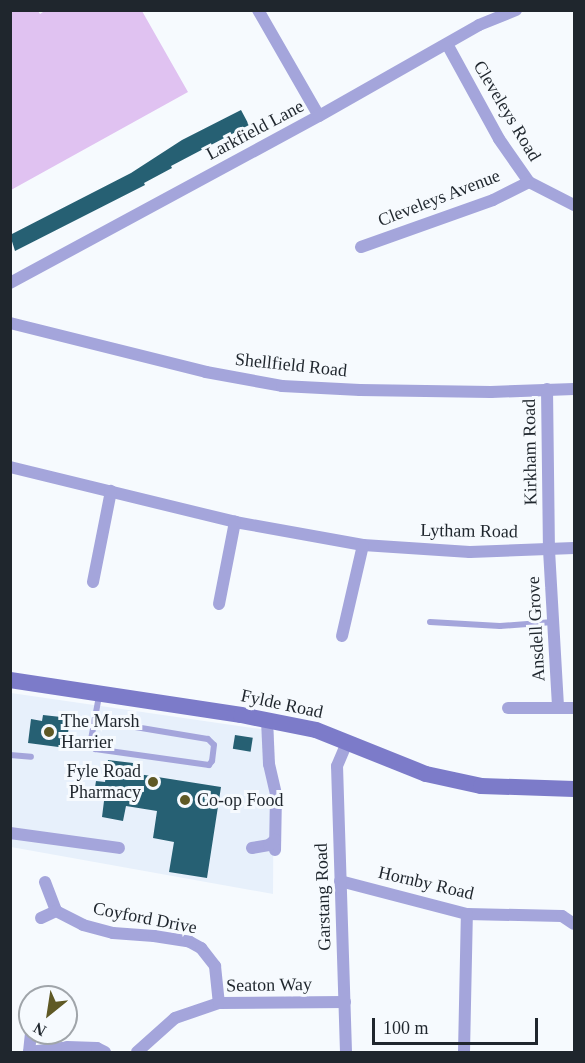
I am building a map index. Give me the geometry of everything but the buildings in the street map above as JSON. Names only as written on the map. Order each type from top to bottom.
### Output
[{"type":"street","points":[[258,10],[319,116]]},
{"type":"street","name":"Larkfield Lane","points":[[10,283],[319,116],[479,25],[516,10]]},
{"type":"street","name":"Cleveleys Road","points":[[447,44],[500,139],[529,182],[574,206]]},
{"type":"street","name":"Cleveleys Avenue","points":[[361,247],[493,200],[529,182]]},
{"type":"street","name":"Shellfield Road","points":[[10,323],[206,372],[282,386],[491,392],[574,389]]},
{"type":"street","name":"Kirkham Road","points":[[547,389],[549,550]]},
{"type":"street","name":"Lytham Road","points":[[10,467],[235,522],[363,544],[470,552],[574,548]]},
{"type":"street","points":[[93,582],[111,491]]},
{"type":"street","points":[[219,604],[235,522]]},
{"type":"street","points":[[342,636],[363,544]]},
{"type":"street","name":"Ansdell Grove","points":[[549,550],[558,707]]},
{"type":"street","name":"Fylde Road","points":[[11,684],[99,693],[316,730],[426,774],[481,786],[574,789]]},
{"type":"street","name":"Ansdell Grove","points":[[508,708],[574,708]]},
{"type":"street","points":[[252,849],[275,845],[276,794],[268,764],[267,720]]},
{"type":"street","name":"Garstang Road","points":[[346,1053],[337,766],[348,743]]},
{"type":"street","points":[[10,833],[119,848]]},
{"type":"street","name":"Hornby Road","points":[[340,881],[467,914],[562,916],[574,924]]},
{"type":"street","points":[[41,918],[56,911],[45,882]]},
{"type":"street","name":"Coyford Drive","points":[[56,911],[83,925],[113,933],[190,942],[201,948],[214,966],[219,1003]]},
{"type":"street","points":[[464,1053],[467,914]]},
{"type":"street","name":"Seaton Way","points":[[137,1053],[175,1018],[219,1003],[345,1002]]},
{"type":"street","points":[[29,1052],[67,1047],[97,1048],[105,1053]]},
{"type":"lane","points":[[430,622],[500,626],[553,622]]},
{"type":"lane","points":[[95,716],[99,721],[208,739],[214,746],[212,761],[209,765],[95,749],[90,745],[95,716],[99,693]]},
{"type":"lane","points":[[10,755],[31,757]]},
{"type":"shaded area","points":[[46,10],[142,11],[188,92],[11,190],[11,11],[38,11],[40,14]]},
{"type":"shaded area","points":[[11,693],[274,731],[273,894],[11,847]]},
{"type":"place","name":"The Marsh Harrier","points":[[49,732]]},
{"type":"place","name":"Fyle Road Pharmacy","points":[[153,782]]},
{"type":"place","name":"Co-op Food","points":[[185,800]]}]
